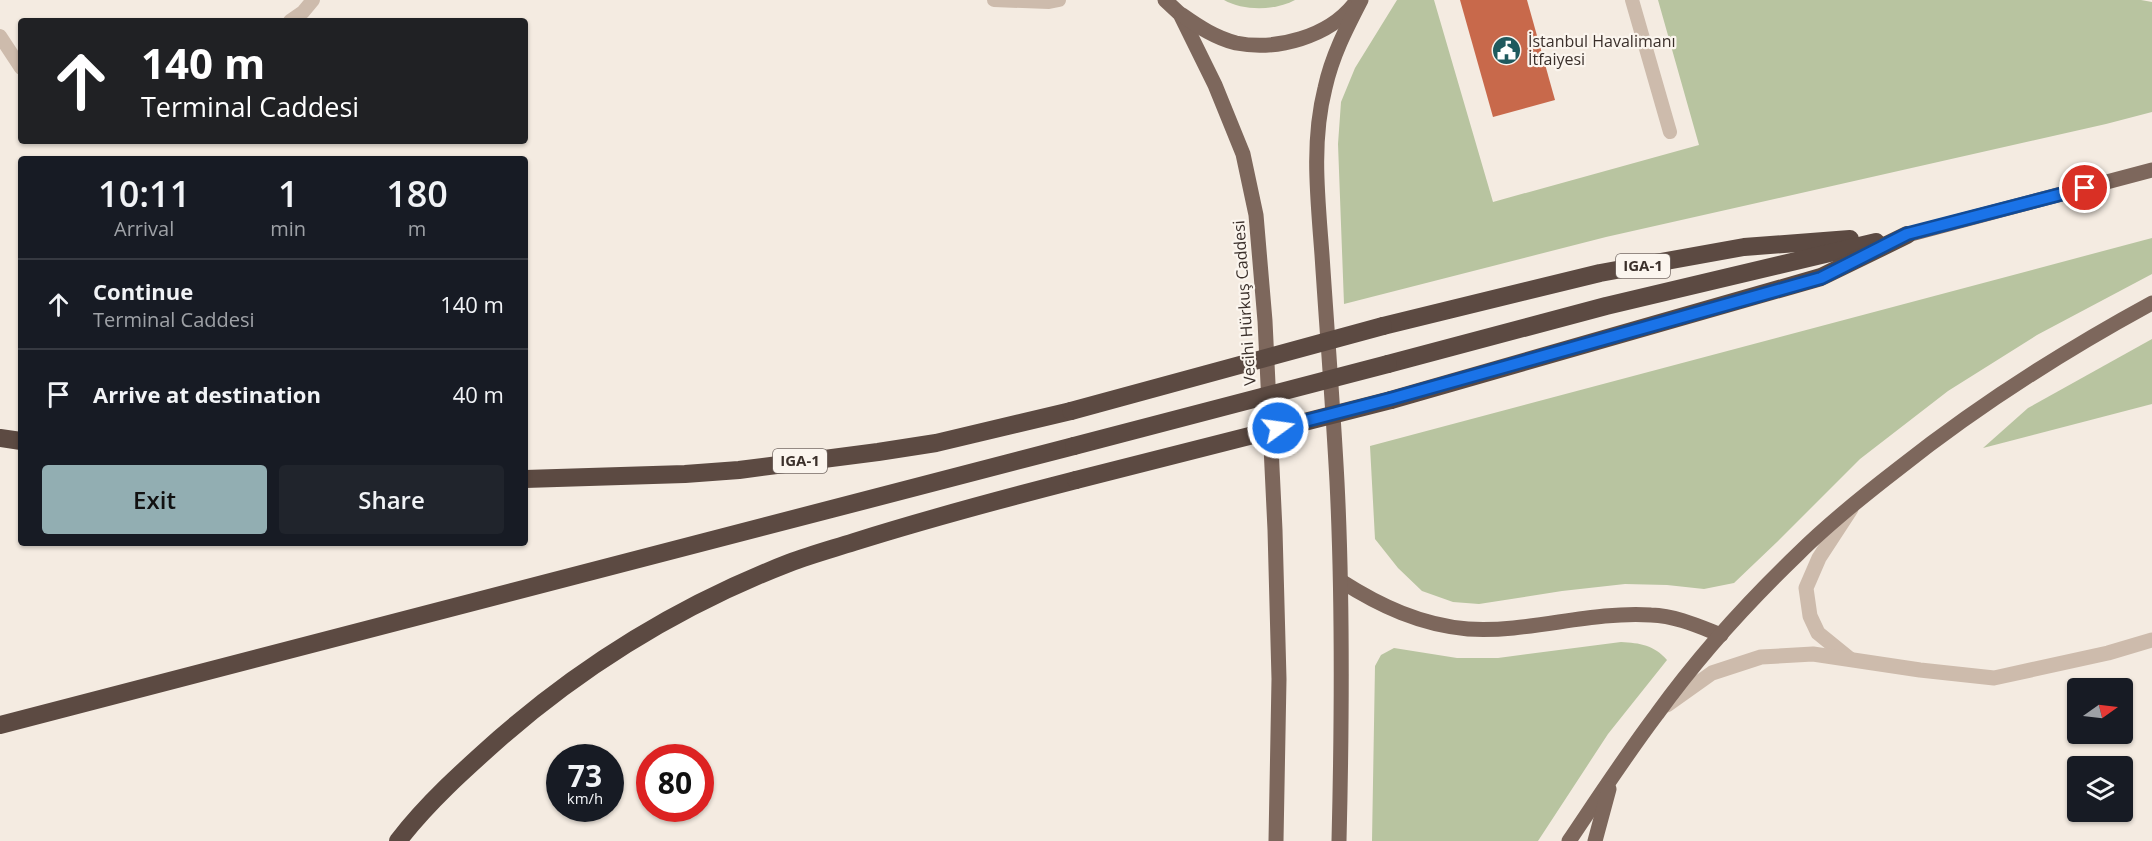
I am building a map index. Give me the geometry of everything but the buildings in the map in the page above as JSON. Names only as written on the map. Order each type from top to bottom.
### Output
[{"type":"highway","name":"IGA-1","points":[[528,478],[685,474],[739,470],[936,442],[1071,411],[1383,326],[1600,273],[1744,247],[1907,234]]},
{"type":"highway","points":[[0,725],[1606,306],[1907,234]]},
{"type":"highway","points":[[398,841],[464,769],[551,696],[621,647],[694,606],[791,562],[894,529],[1390,399],[1821,278],[1907,234]]},
{"type":"highway","points":[[0,438],[18,441]]},
{"type":"main road","name":"Vecihi Hürkuş Caddesi","points":[[1165,0],[1180,14],[1215,84],[1243,154],[1256,215],[1265,321],[1275,530],[1279,679],[1276,841]]},
{"type":"main road","points":[[1180,14],[1206,32],[1216,36],[1236,43],[1267,45],[1299,40],[1328,27],[1359,0]]},
{"type":"main road","points":[[1339,841],[1342,726],[1341,581],[1337,481],[1316,193],[1318,139],[1327,80],[1339,41],[1359,0]]},
{"type":"main road","points":[[1907,234],[2152,170]]},
{"type":"main road","points":[[1569,841],[1658,712],[1721,635],[1798,553],[1856,502],[1954,424],[2093,335],[2152,303]]},
{"type":"main road","points":[[1341,581],[1368,598],[1416,619],[1469,629],[1509,628],[1621,614],[1653,615],[1687,621],[1721,635]]},
{"type":"main road","points":[[1595,841],[1612,777]]},
{"type":"street","points":[[1853,661],[1818,633],[1810,616],[1806,588],[1819,558],[1856,502]]},
{"type":"street","points":[[1658,712],[1685,690],[1712,673],[1761,657],[1812,654],[1994,678],[2108,653],[2152,640]]},
{"type":"lane","points":[[294,18],[314,0]]},
{"type":"lane","points":[[994,0],[1049,2],[1059,0]]},
{"type":"lane","points":[[1632,0],[1670,132]]},
{"type":"lane","points":[[0,36],[18,64]]},
{"type":"green space","points":[[1224,0],[1295,0],[1269,8],[1250,8]]},
{"type":"green space","points":[[1397,0],[1434,0],[1493,202],[1699,145],[1658,0],[2141,0],[2152,2],[2152,112],[1606,237],[1344,304],[1338,144],[1341,102],[1355,68]]},
{"type":"green space","points":[[2152,238],[2152,274],[2037,335],[1948,391],[1860,459],[1734,583],[1704,589],[1625,584],[1479,604],[1453,602],[1422,591],[1398,568],[1375,539],[1370,446]]},
{"type":"green space","points":[[2152,339],[2152,404],[1983,448],[2028,408]]},
{"type":"green space","points":[[1621,642],[1646,646],[1657,651],[1667,660],[1608,734],[1538,841],[1372,841],[1375,666],[1381,655],[1394,648],[1457,658],[1498,658]]},
{"type":"place","name":"İstanbul Havalimanı İtfaiyesi","points":[[1507,50]]},
{"type":"route","points":[[1278,428],[1390,399],[1821,278],[1907,234],[2085,188]]}]
